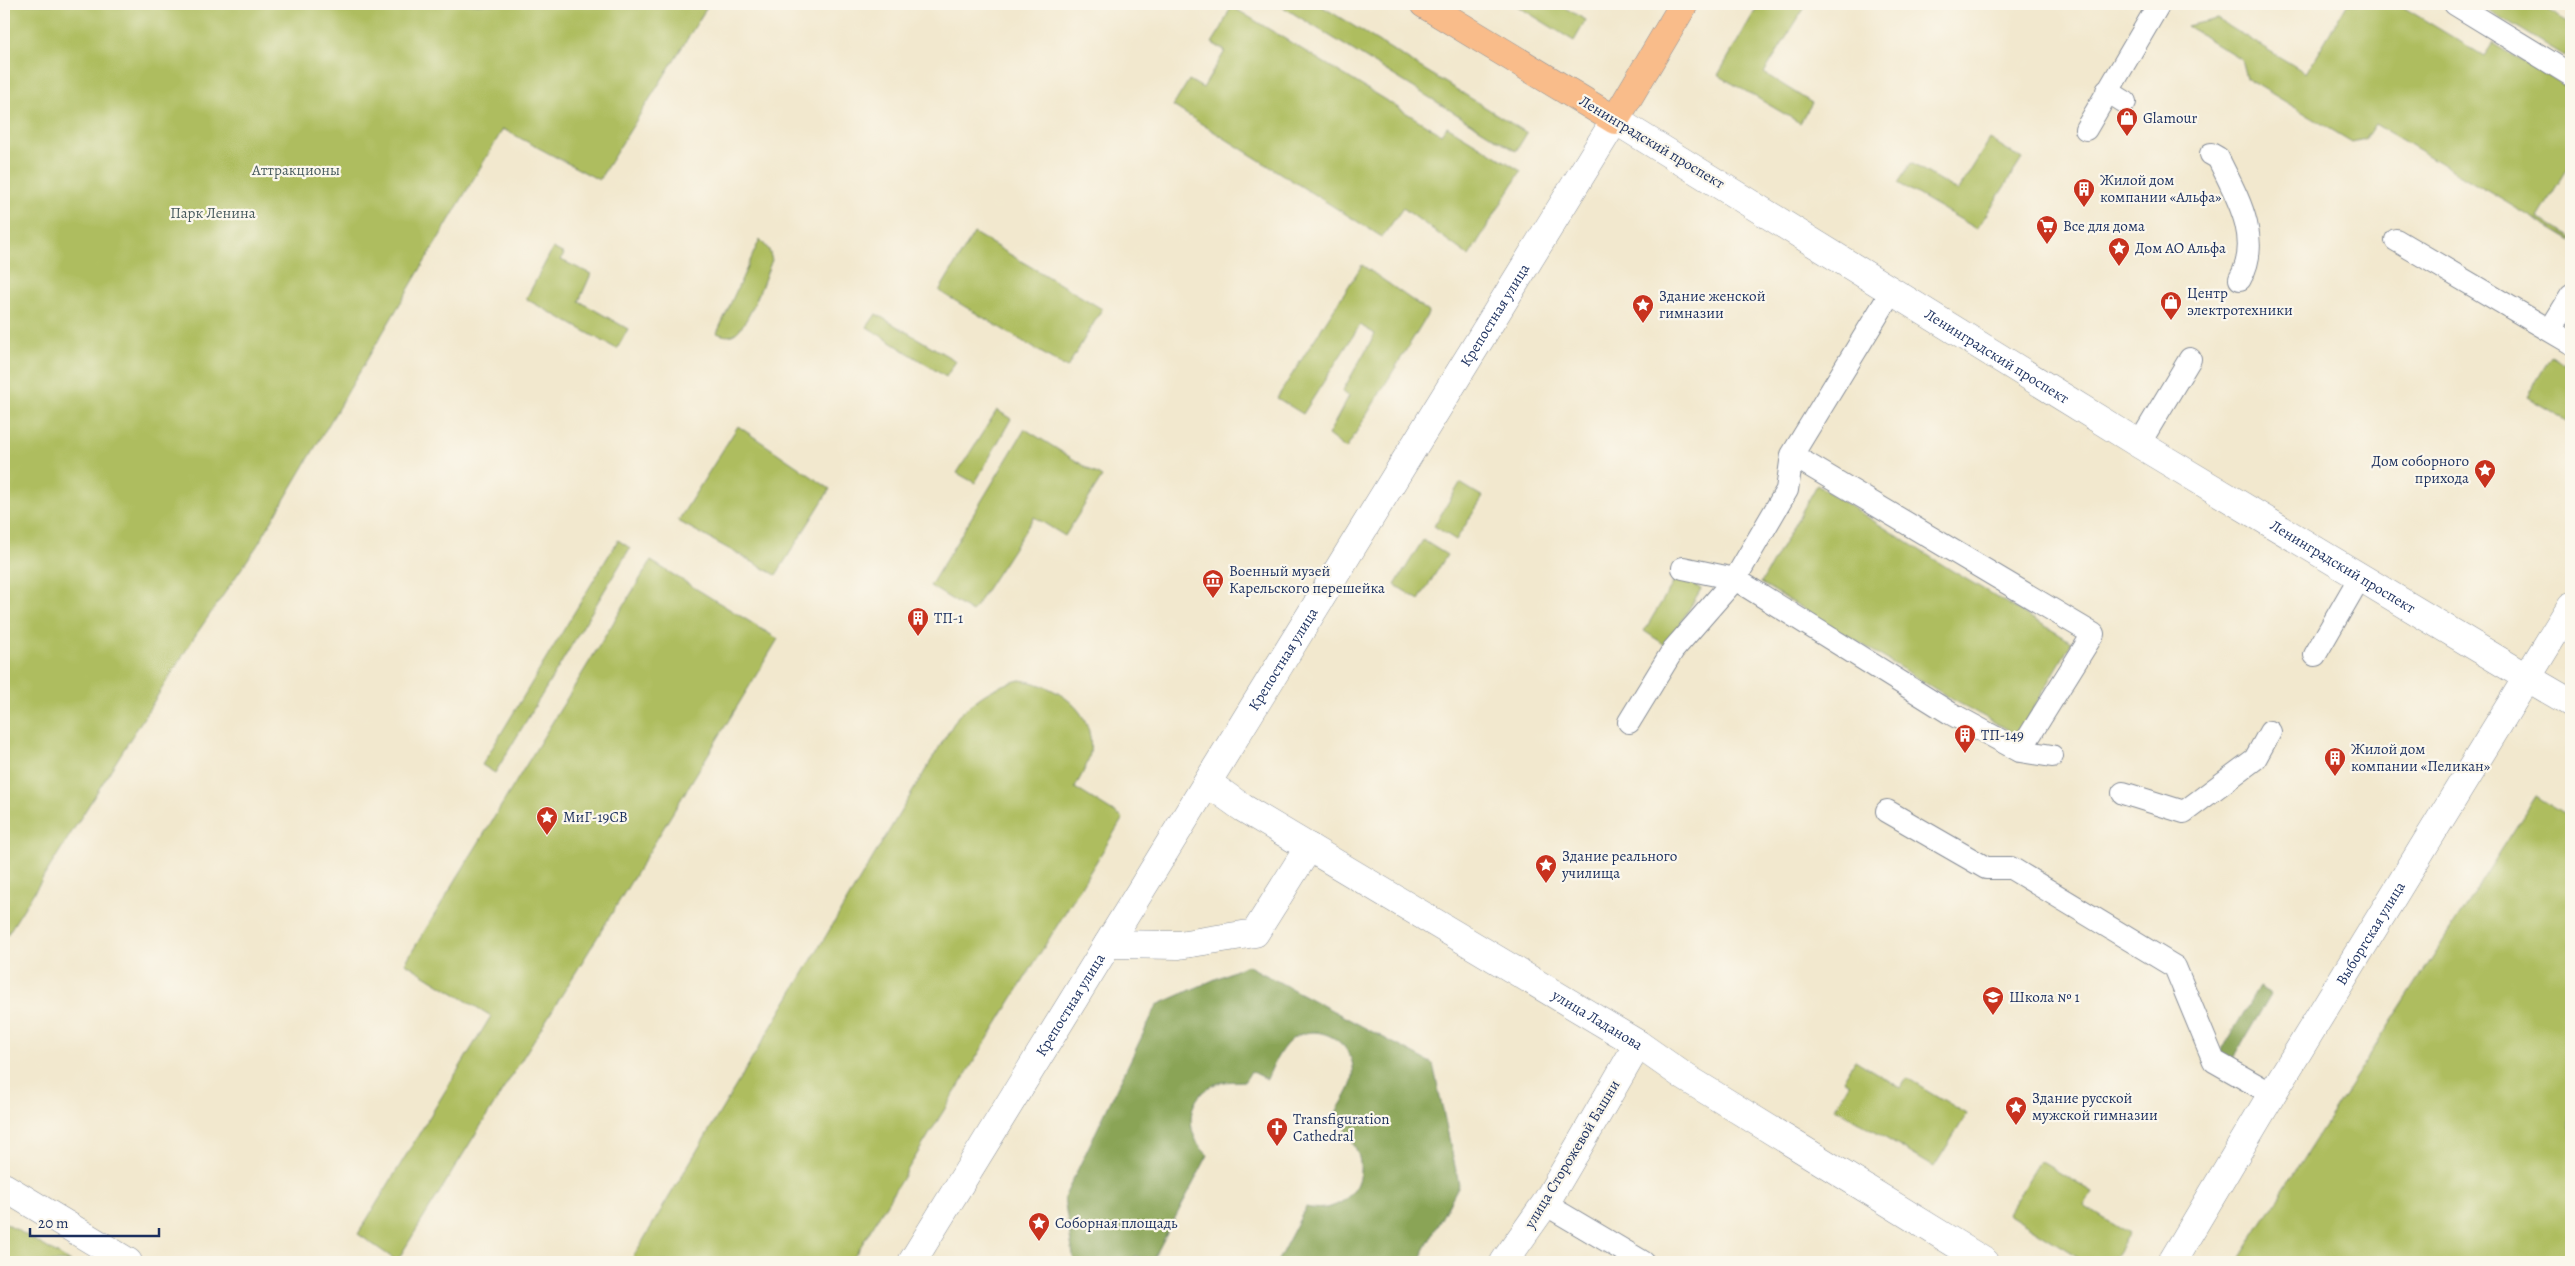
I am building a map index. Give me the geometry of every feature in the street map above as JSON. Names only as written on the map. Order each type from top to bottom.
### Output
[{"type":"main road","name":"Ленинградский проспект","points":[[1424,4],[1615,120]]},
{"type":"main road","name":"Крепостная улица","points":[[1615,120],[1684,4]]},
{"type":"street","name":"Ленинградский проспект","points":[[1615,120],[2139,444],[2571,704]]},
{"type":"street","name":"Крепостная улица","points":[[912,1262],[1615,120]]},
{"type":"street","name":"Выборгская улица","points":[[2172,1262],[2272,1094],[2571,606]]},
{"type":"street","name":"улица Ладанова","points":[[1208,783],[1309,847],[1638,1044],[1685,1077],[1985,1262]]},
{"type":"street","points":[[1108,944],[1179,945],[1255,933],[1309,847]]},
{"type":"street","name":"улица Сторожевой Башни","points":[[1504,1262],[1545,1204],[1638,1044]]},
{"type":"street","points":[[4,1187],[128,1262]]},
{"type":"lane","points":[[2086,129],[2116,97],[2159,4]]},
{"type":"lane","points":[[2455,4],[2571,74]]},
{"type":"lane","points":[[2211,154],[2218,158],[2241,204],[2248,237],[2248,264],[2240,279]]},
{"type":"lane","points":[[2396,240],[2571,343]]},
{"type":"lane","points":[[1629,722],[1673,650],[1735,579],[1787,490],[1792,455],[1892,291]]},
{"type":"lane","points":[[2550,330],[2571,296]]},
{"type":"lane","points":[[2139,444],[2190,359]]},
{"type":"lane","points":[[1792,455],[2093,634],[2020,752]]},
{"type":"lane","points":[[1683,568],[1735,579],[1950,713],[2020,752],[2052,756]]},
{"type":"lane","points":[[2315,656],[2360,577]]},
{"type":"lane","points":[[2124,793],[2184,812],[2255,759],[2270,732]]},
{"type":"lane","points":[[1887,811],[1986,868],[2011,868],[2175,968],[2214,1061],[2272,1094]]},
{"type":"lane","points":[[1545,1204],[1643,1262]]},
{"type":"green space","name":"Парк Ленина","points":[[4,4],[709,4],[599,180],[503,129],[257,546],[195,636],[4,940]]},
{"type":"green space","points":[[1278,4],[1318,4],[1527,133],[1516,151]]},
{"type":"green space","points":[[1514,4],[1558,4],[1586,20],[1574,41]]},
{"type":"green space","points":[[1759,4],[1807,4],[1764,73],[1812,103],[1800,123],[1718,75]]},
{"type":"green space","points":[[2347,4],[2398,4],[2484,56],[2493,43],[2571,90],[2571,163],[2538,218],[2571,238],[2571,241],[2375,124],[2365,139],[2352,142],[2246,78],[2241,59],[2187,26],[2217,19],[2306,73]]},
{"type":"green space","points":[[2479,4],[2538,4],[2571,24],[2571,45],[2565,56]]},
{"type":"green space","points":[[1231,6],[1441,134],[1447,126],[1521,171],[1469,256],[1403,208],[1382,237],[1173,106],[1189,80],[1203,88],[1225,51],[1212,43],[1222,27]]},
{"type":"green space","points":[[1990,139],[2022,159],[1977,229],[1898,183],[1911,163],[1958,191]]},
{"type":"green space","points":[[974,233],[1102,309],[1067,368],[939,291]]},
{"type":"green space","points":[[760,239],[769,250],[772,260],[750,313],[738,331],[732,335],[728,336],[717,333]]},
{"type":"green space","points":[[553,248],[564,254],[561,260],[591,274],[579,301],[628,329],[617,349],[526,299]]},
{"type":"green space","points":[[1362,265],[1429,312],[1346,449],[1328,435],[1349,396],[1342,392],[1375,334],[1360,325],[1303,414],[1277,398]]},
{"type":"green space","points":[[876,314],[956,361],[946,377],[867,327]]},
{"type":"green space","points":[[2551,356],[2571,368],[2571,423],[2527,397]]},
{"type":"green space","points":[[997,410],[1011,419],[975,483],[957,473]]},
{"type":"green space","points":[[738,426],[830,489],[776,575],[678,521]]},
{"type":"green space","points":[[1025,429],[1102,477],[1065,536],[1034,517],[972,612],[930,586]]},
{"type":"green space","points":[[1460,483],[1483,497],[1456,540],[1434,526]]},
{"type":"green space","points":[[1817,485],[1951,570],[2072,642],[2018,735],[1955,701],[1761,583]]},
{"type":"green space","points":[[618,540],[630,548],[495,773],[482,765]]},
{"type":"green space","points":[[1423,540],[1447,555],[1419,600],[1395,585]]},
{"type":"green space","points":[[651,561],[778,639],[589,951],[397,1261],[358,1234],[491,1016],[405,963]]},
{"type":"green space","points":[[1678,575],[1701,589],[1667,646],[1644,631]]},
{"type":"green space","points":[[1020,680],[1047,687],[1071,702],[1080,712],[1087,724],[1090,738],[1090,753],[1086,767],[1075,788],[1123,818],[851,1262],[630,1262],[958,716],[972,703],[986,694],[1001,686]]},
{"type":"green space","points":[[2536,796],[2571,818],[2571,1262],[2237,1262]]},
{"type":"green space","points":[[1247,965],[1433,1064],[1459,1185],[1418,1262],[1277,1262],[1306,1207],[1323,1208],[1337,1205],[1348,1197],[1356,1186],[1360,1173],[1359,1160],[1354,1146],[1344,1133],[1349,1121],[1335,1114],[1351,1086],[1353,1064],[1349,1054],[1342,1045],[1323,1033],[1312,1032],[1301,1034],[1283,1048],[1267,1079],[1251,1071],[1245,1081],[1224,1082],[1211,1086],[1196,1101],[1192,1110],[1192,1129],[1195,1139],[1208,1155],[1152,1262],[1135,1256],[1131,1262],[1074,1262],[1064,1198],[1157,1005]]},
{"type":"green space","points":[[2259,987],[2271,994],[2232,1060],[2220,1053]]},
{"type":"green space","points":[[1855,1060],[1901,1088],[1907,1078],[1967,1114],[1934,1167],[1835,1108],[1849,1084],[1843,1080]]},
{"type":"green space","points":[[2040,1161],[2092,1192],[2084,1206],[2129,1234],[2111,1262],[2086,1262],[2008,1213]]},
{"type":"green space","points":[[4,1222],[71,1262],[4,1262]]},
{"type":"place","name":"Glamour","points":[[2127,137]]},
{"type":"place","name":"Жилой дом компании «Альфа»","points":[[2084,208]]},
{"type":"place","name":"Все для дома","points":[[2047,245]]},
{"type":"place","name":"Дом АО Альфа","points":[[2119,267]]},
{"type":"place","name":"Центр электротехники","points":[[2171,321]]},
{"type":"place","name":"Здание женской гимназии","points":[[1643,324]]},
{"type":"place","name":"Дом соборного прихода","points":[[2485,489]]},
{"type":"place","name":"Военный музей Карельского перешейка","points":[[1213,599]]},
{"type":"place","name":"ТП-1","points":[[918,637]]},
{"type":"place","name":"ТП-149","points":[[1965,754]]},
{"type":"place","name":"Жилой дом компании «Пеликан»","points":[[2335,777]]},
{"type":"place","name":"МиГ-19СВ","points":[[547,836]]},
{"type":"place","name":"Здание реального училища","points":[[1546,884]]},
{"type":"place","name":"Школа № 1","points":[[1993,1016]]},
{"type":"place","name":"Здание русской мужской гимназии","points":[[2016,1126]]},
{"type":"place","name":"Transfiguration Cathedral","points":[[1277,1147]]},
{"type":"place","name":"Соборная площадь","points":[[1039,1242]]},
{"type":"park label","name":"Аттракционы","points":[[296,170]]}]
